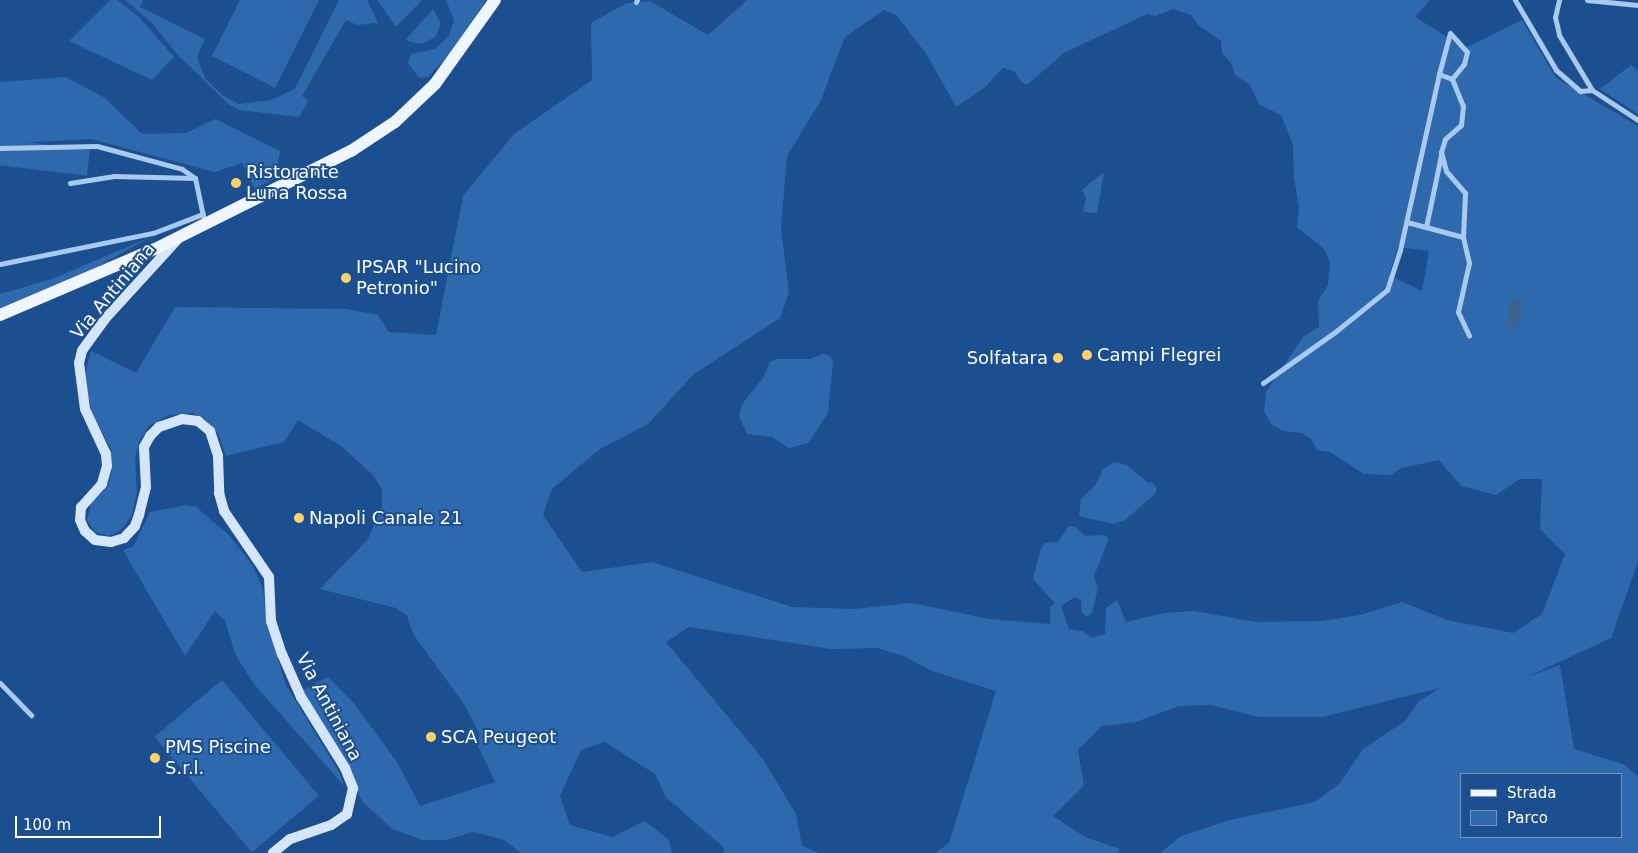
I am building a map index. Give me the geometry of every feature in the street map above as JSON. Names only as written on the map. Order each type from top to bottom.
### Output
[{"type":"main road","points":[[0,316],[155,249],[204,219],[351,151],[395,122],[435,84],[495,0]]},
{"type":"street","points":[[1515,0],[1556,70],[1580,91],[1592,90]]},
{"type":"street","points":[[1559,0],[1555,17],[1559,35],[1592,90],[1638,120]]},
{"type":"street","points":[[1587,0],[1638,5]]},
{"type":"street","points":[[1263,383],[1335,332],[1387,290],[1407,222],[1439,74],[1450,33],[1468,52],[1464,64],[1452,79]]},
{"type":"street","points":[[1426,227],[1445,138],[1460,124],[1463,106],[1452,79],[1439,74]]},
{"type":"street","points":[[0,148],[97,146],[182,169],[195,178],[204,219],[153,233],[0,264]]},
{"type":"street","points":[[1441,152],[1446,171],[1465,193],[1463,237],[1469,263],[1458,312],[1469,336]]},
{"type":"street","points":[[70,183],[114,176],[195,178]]},
{"type":"street","points":[[1407,222],[1463,237]]},
{"type":"street","name":"Via Antiniana","points":[[184,232],[106,319],[82,351],[79,362],[85,409],[106,454],[108,466],[102,484],[81,507],[80,520],[84,531],[95,540],[111,542],[124,538],[135,526],[140,514],[146,487],[144,447],[150,436],[159,427],[182,420],[198,421],[210,431],[218,456],[219,493],[224,511],[269,577],[272,621],[282,654],[301,697],[345,768],[353,788],[347,814],[331,825],[290,839],[273,853]]},
{"type":"street","points":[[0,683],[31,715]]},
{"type":"green space","points":[[110,0],[117,0],[139,17],[174,57],[152,80],[69,41]]},
{"type":"green space","points":[[125,0],[143,0],[140,7],[205,39],[197,57],[205,78],[222,95],[239,104],[271,100],[295,89],[339,0],[367,0],[378,23],[357,25],[346,20],[302,96],[308,101],[299,117],[239,110],[228,104],[178,55],[151,22]]},
{"type":"green space","points":[[240,0],[319,0],[275,88],[212,56]]},
{"type":"green space","points":[[377,0],[422,0],[396,27]]},
{"type":"green space","points":[[446,0],[486,0],[452,52],[428,77],[419,78],[408,63],[411,54],[435,49],[448,37],[454,21]]},
{"type":"green space","points":[[747,0],[1430,0],[1415,17],[1465,48],[1522,20],[1556,78],[1638,126],[1638,562],[1611,638],[1527,677],[1560,665],[1574,749],[1623,764],[1638,776],[1638,853],[1160,853],[1181,836],[1230,820],[1315,802],[1340,783],[1363,749],[1405,721],[1419,701],[1440,688],[1322,717],[1259,717],[1211,705],[1179,706],[1136,722],[1102,726],[1078,750],[1084,786],[1053,816],[1085,837],[1120,849],[1118,853],[935,853],[949,843],[996,691],[932,671],[904,656],[877,648],[831,649],[689,627],[666,642],[763,759],[796,814],[802,846],[819,853],[724,853],[723,847],[666,797],[655,774],[605,742],[581,750],[560,796],[570,825],[613,837],[645,821],[669,840],[672,853],[521,853],[504,840],[473,832],[446,840],[423,840],[392,829],[362,801],[303,690],[328,677],[353,702],[397,762],[420,806],[495,782],[476,742],[480,735],[464,704],[413,634],[407,616],[396,608],[320,589],[368,539],[382,507],[382,490],[373,475],[341,446],[298,420],[284,442],[226,456],[218,433],[206,420],[193,413],[169,415],[149,426],[140,440],[135,458],[137,493],[132,515],[120,531],[109,536],[95,532],[87,520],[91,504],[107,487],[112,471],[111,449],[92,414],[84,379],[91,351],[136,373],[175,307],[347,309],[378,315],[389,332],[436,335],[463,196],[514,134],[592,80],[591,23],[627,3],[650,1],[708,35]],"holes":[[[1173,9],[1191,15],[1198,25],[1221,41],[1222,53],[1231,63],[1235,75],[1250,85],[1259,104],[1281,115],[1293,145],[1294,178],[1299,208],[1297,227],[1325,250],[1330,263],[1328,285],[1318,301],[1319,327],[1303,337],[1266,392],[1264,411],[1271,424],[1283,431],[1302,433],[1311,439],[1317,450],[1330,452],[1364,474],[1391,475],[1402,468],[1439,460],[1461,486],[1496,495],[1520,479],[1542,479],[1540,529],[1565,554],[1542,614],[1513,633],[1447,620],[1402,602],[1360,615],[1323,621],[1257,622],[1193,611],[1164,613],[1126,622],[1117,600],[1106,608],[1105,634],[1092,638],[1082,631],[1069,629],[1061,606],[1075,597],[1081,600],[1082,613],[1087,617],[1092,613],[1098,588],[1094,576],[1109,539],[1104,535],[1085,536],[1076,527],[1069,526],[1058,542],[1045,543],[1041,548],[1033,579],[1055,603],[1050,607],[1050,624],[989,619],[912,603],[853,609],[792,607],[652,562],[582,572],[543,515],[552,489],[600,449],[648,424],[694,374],[780,318],[789,293],[781,228],[787,156],[820,102],[845,37],[884,10],[897,16],[927,55],[956,107],[984,88],[1003,68],[1014,71],[1022,83],[1028,84],[1064,53],[1147,14],[1155,16]],[[1398,247],[1429,251],[1422,291],[1389,275]]]},
{"type":"green space","points":[[433,9],[441,24],[435,37],[422,44],[410,42],[406,39]]},
{"type":"green space","points":[[1631,65],[1638,70],[1638,114],[1600,89]]},
{"type":"green space","points":[[66,77],[105,98],[142,134],[186,133],[215,119],[280,151],[275,178],[255,189],[242,163],[215,172],[91,139],[0,144],[0,82]]},
{"type":"green space","points":[[1,139],[90,150],[87,176],[0,165]]},
{"type":"green space","points":[[1104,172],[1097,213],[1083,212],[1086,198],[1082,190]]},
{"type":"green space","points":[[153,236],[71,281],[0,309],[0,294],[52,279]]},
{"type":"green space","points":[[823,354],[830,356],[833,362],[828,413],[808,443],[789,448],[772,437],[747,434],[739,416],[742,404],[763,378],[770,362],[776,359],[810,359]]},
{"type":"green space","points":[[1114,462],[1127,465],[1147,482],[1153,483],[1157,488],[1155,494],[1125,520],[1113,524],[1079,516],[1081,499],[1095,486],[1103,469]]},
{"type":"green space","points":[[186,505],[196,507],[229,535],[253,566],[263,589],[267,625],[286,685],[339,772],[345,787],[254,684],[236,656],[225,621],[215,611],[185,656],[123,550],[133,547],[150,512]]},
{"type":"green space","points":[[222,680],[319,796],[252,852],[155,737]]},
{"type":"shaded area","points":[[1511,299],[1523,301],[1519,327],[1507,325]]},
{"type":"place","name":"Ristorante Luna Rossa","points":[[236,183]]},
{"type":"place","name":"IPSAR \"Lucino Petronio\"","points":[[346,278]]},
{"type":"place","name":"Campi Flegrei","points":[[1087,355]]},
{"type":"place","name":"Solfatara","points":[[1058,358]]},
{"type":"place","name":"Napoli Canale 21","points":[[299,518]]},
{"type":"place","name":"SCA Peugeot","points":[[431,737]]},
{"type":"place","name":"PMS Piscine S.r.l.","points":[[155,758]]}]
